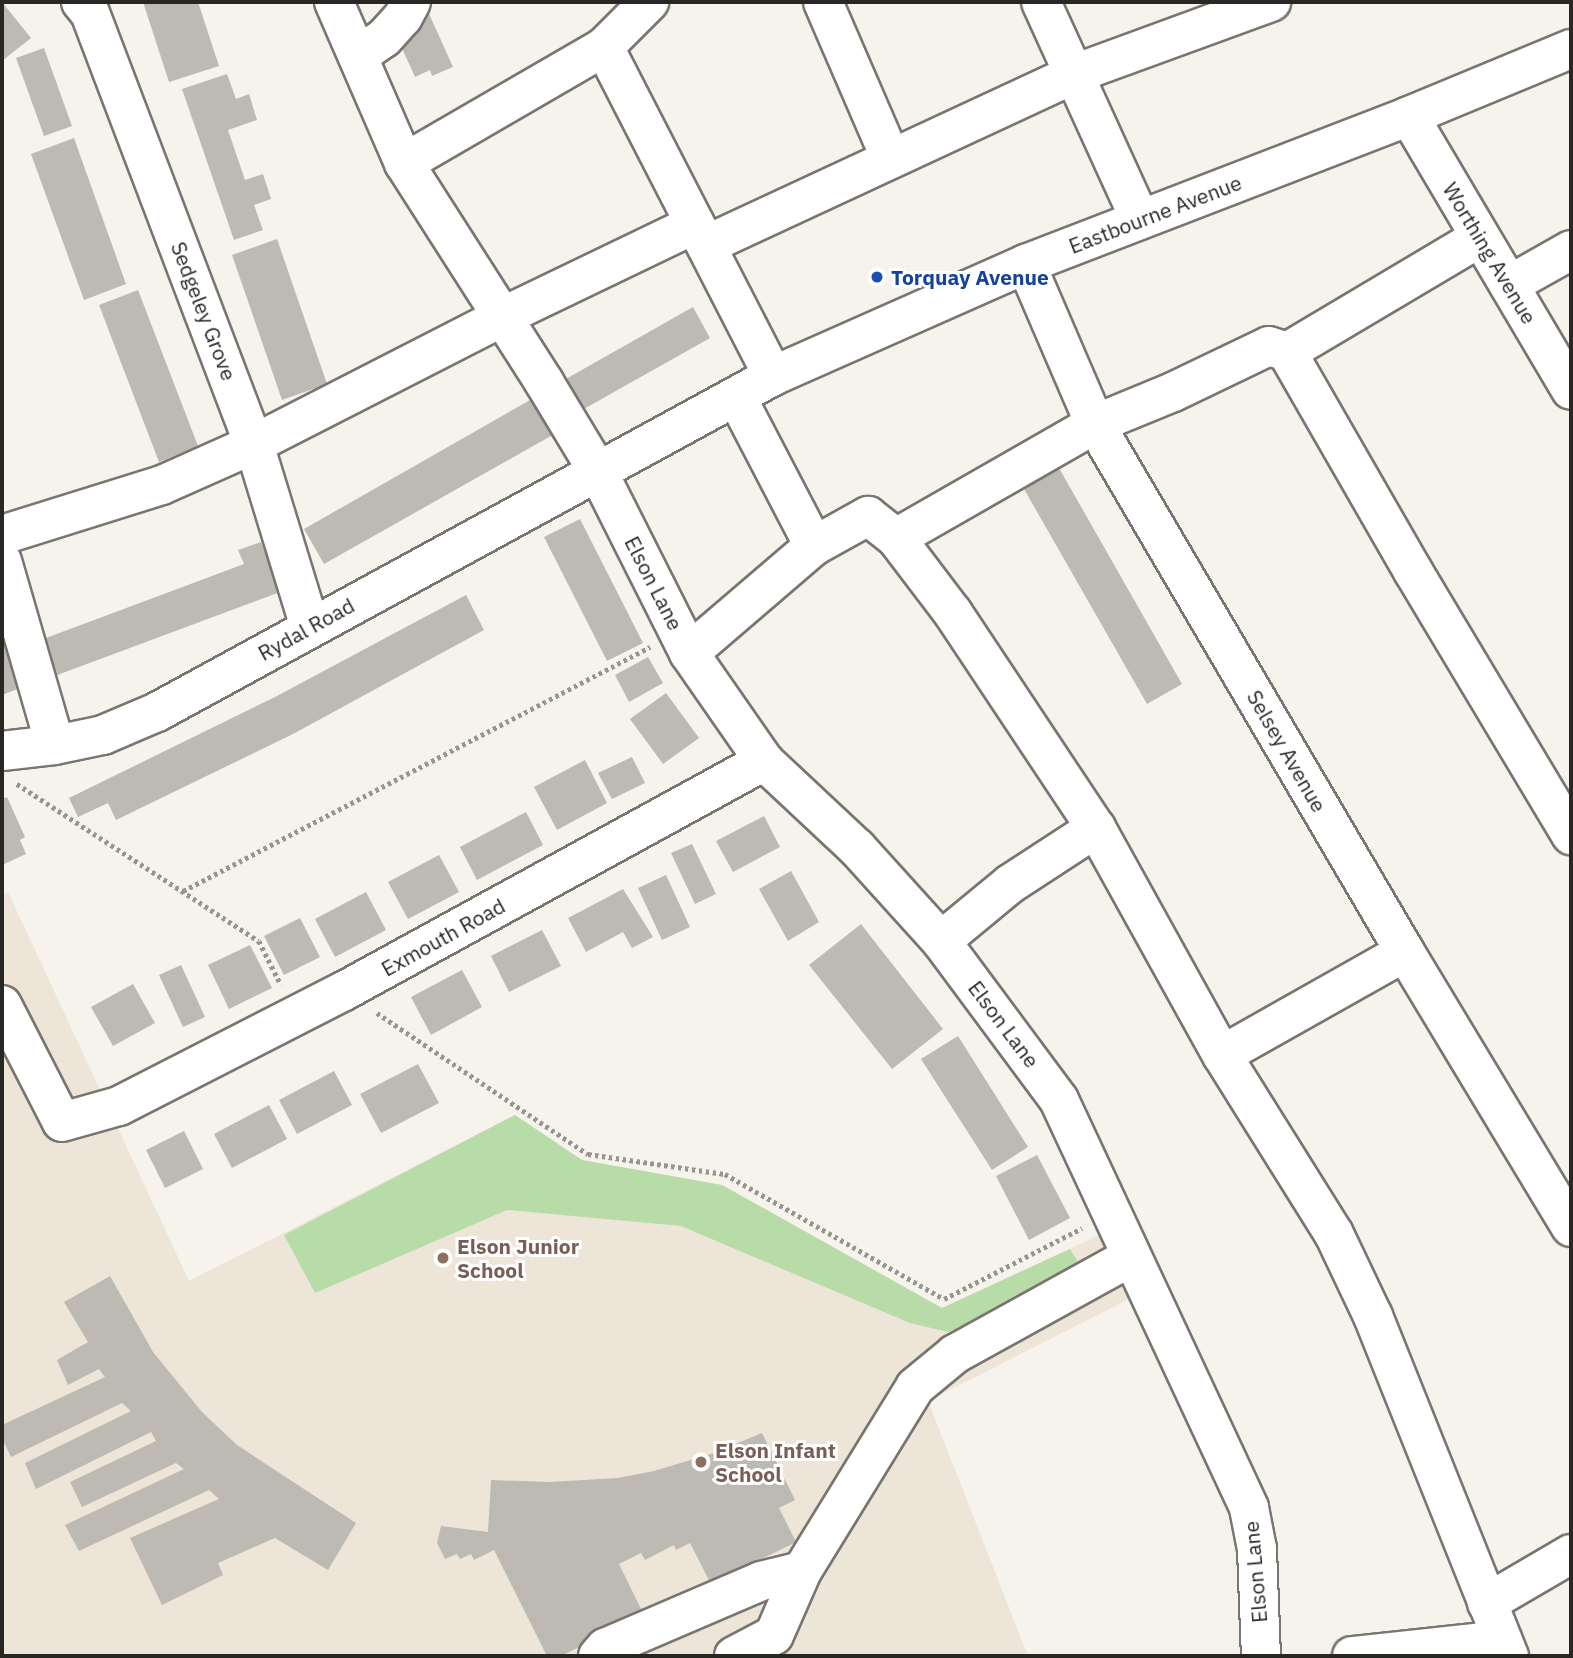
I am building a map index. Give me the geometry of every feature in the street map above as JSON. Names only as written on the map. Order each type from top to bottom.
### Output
[{"type":"street","name":"Sedgeley Grove","points":[[81,2],[90,13],[254,444],[310,626]]},
{"type":"street","name":"Elson Lane","points":[[334,2],[404,163],[597,470],[684,643],[764,761],[857,848],[942,941],[1059,1100],[1250,1508],[1257,1549],[1261,1656]]},
{"type":"street","points":[[358,57],[384,38],[411,2]]},
{"type":"street","points":[[404,163],[604,47],[649,2]]},
{"type":"street","points":[[823,2],[890,157]]},
{"type":"street","points":[[1041,2],[1140,219]]},
{"type":"street","points":[[2,536],[162,485],[254,444],[502,317],[890,157],[1074,74],[1248,6]]},
{"type":"street","points":[[604,47],[773,376]]},
{"type":"street","name":"Eastbourne Avenue","points":[[597,470],[737,398],[773,376],[1026,264],[1409,116],[1571,48]]},
{"type":"street","name":"Worthing Avenue","points":[[1409,116],[1571,390]]},
{"type":"street","points":[[1287,352],[1479,238]]},
{"type":"street","points":[[1509,285],[1571,250]]},
{"type":"street","name":"Selsey Avenue","points":[[1026,264],[1095,424],[1405,952],[1571,1227]]},
{"type":"street","points":[[896,538],[1095,424],[1173,393],[1269,346],[1287,352],[1413,571],[1571,835]]},
{"type":"street","points":[[737,398],[814,546]]},
{"type":"street","name":"Rydal Road","points":[[7,766],[55,745],[103,735],[158,712],[597,470]]},
{"type":"street","points":[[684,643],[814,546],[868,516],[896,538],[953,613],[1096,828],[1223,1055],[1334,1234],[1373,1316],[1506,1648],[1352,1656]]},
{"type":"street","points":[[2,561],[55,745]]},
{"type":"street","name":"Exmouth Road","points":[[2,1005],[62,1122],[119,1106],[344,991],[764,761]]},
{"type":"street","points":[[942,941],[1010,884],[1096,828]]},
{"type":"street","points":[[1223,1055],[1405,952]]},
{"type":"street","points":[[734,1656],[774,1634],[802,1571],[915,1387],[955,1354],[1131,1257]]},
{"type":"street","points":[[1487,1603],[1571,1554]]},
{"type":"street","points":[[598,1656],[605,1648],[761,1581],[802,1571]]},
{"type":"path","points":[[183,891],[684,643]]},
{"type":"path","points":[[7,766],[183,891],[259,941],[295,1015]]},
{"type":"path","points":[[344,991],[588,1154],[725,1174],[944,1299],[1111,1214]]},
{"type":"shaded area","points":[[8,892],[189,1281],[515,1115],[582,1160],[722,1185],[942,1308],[1101,1234],[1131,1298],[928,1401],[1028,1656],[2,1656],[2,895]]},
{"type":"green space","points":[[515,1115],[582,1160],[722,1185],[942,1308],[1070,1249],[1083,1270],[948,1332],[910,1323],[681,1226],[507,1210],[315,1293],[284,1235]]},
{"type":"building","points":[[2,2],[31,38],[2,61]]},
{"type":"building","points":[[143,2],[198,2],[219,66],[169,82]]},
{"type":"building","points":[[426,7],[453,67],[432,76],[430,70],[415,77],[396,35]]},
{"type":"building","points":[[44,48],[72,126],[44,136],[16,58]]},
{"type":"building","points":[[227,74],[236,99],[249,94],[257,120],[228,130],[245,180],[263,174],[271,199],[254,205],[263,230],[234,240],[182,89]]},
{"type":"building","points":[[74,138],[126,284],[84,300],[31,154]]},
{"type":"building","points":[[277,239],[327,384],[282,400],[232,255]]},
{"type":"building","points":[[138,290],[198,446],[159,462],[99,305]]},
{"type":"building","points":[[693,307],[710,338],[575,414],[557,384]]},
{"type":"building","points":[[544,392],[565,428],[324,564],[304,529]]},
{"type":"building","points":[[1051,454],[1182,684],[1147,704],[1016,475]]},
{"type":"building","points":[[580,519],[643,643],[607,661],[544,537]]},
{"type":"building","points":[[261,542],[280,592],[52,677],[38,641],[244,564],[238,550]]},
{"type":"building","points":[[466,595],[484,630],[293,734],[116,820],[108,803],[78,817],[69,798],[275,697]]},
{"type":"building","points":[[6,638],[23,687],[2,695],[2,639]]},
{"type":"building","points":[[648,657],[663,683],[629,702],[615,675]]},
{"type":"building","points":[[666,693],[699,738],[663,764],[630,719]]},
{"type":"building","points":[[632,757],[645,783],[612,799],[598,773]]},
{"type":"building","points":[[585,760],[607,803],[557,830],[534,787]]},
{"type":"building","points":[[7,797],[25,837],[20,840],[26,854],[2,865],[2,799]]},
{"type":"building","points":[[526,812],[543,845],[477,880],[460,847]]},
{"type":"building","points":[[764,816],[780,847],[733,872],[716,841]]},
{"type":"building","points":[[692,844],[716,894],[695,904],[671,853]]},
{"type":"building","points":[[439,855],[459,892],[408,919],[388,882]]},
{"type":"building","points":[[791,871],[819,922],[788,941],[759,889]]},
{"type":"building","points":[[666,875],[690,927],[662,940],[638,888]]},
{"type":"building","points":[[623,889],[653,937],[632,948],[623,932],[586,952],[568,918]]},
{"type":"building","points":[[366,892],[386,930],[335,957],[315,919]]},
{"type":"building","points":[[300,918],[320,957],[284,975],[264,936]]},
{"type":"building","points":[[861,924],[943,1029],[892,1069],[809,965]]},
{"type":"building","points":[[542,930],[561,966],[509,992],[491,956]]},
{"type":"building","points":[[250,945],[272,988],[229,1009],[208,965]]},
{"type":"building","points":[[181,965],[205,1017],[183,1027],[159,975]]},
{"type":"building","points":[[462,970],[482,1007],[431,1035],[411,997]]},
{"type":"building","points":[[133,984],[155,1023],[113,1046],[91,1007]]},
{"type":"building","points":[[958,1036],[1028,1147],[992,1170],[921,1059]]},
{"type":"building","points":[[418,1064],[439,1103],[381,1133],[360,1094]]},
{"type":"building","points":[[334,1071],[352,1105],[297,1134],[279,1100]]},
{"type":"building","points":[[269,1105],[287,1139],[232,1168],[214,1134]]},
{"type":"building","points":[[184,1131],[203,1169],[165,1188],[146,1150]]},
{"type":"building","points":[[1037,1155],[1070,1218],[1029,1240],[996,1176]]},
{"type":"building","points":[[110,1276],[153,1352],[202,1412],[237,1445],[356,1523],[328,1570],[275,1538],[218,1563],[223,1575],[162,1605],[130,1538],[219,1499],[209,1490],[79,1551],[65,1525],[184,1469],[176,1463],[82,1507],[70,1482],[156,1441],[151,1432],[36,1489],[25,1463],[131,1411],[122,1403],[11,1457],[2,1438],[2,1425],[105,1377],[99,1369],[68,1385],[57,1360],[88,1342],[64,1302]]},
{"type":"building","points":[[762,1433],[795,1500],[779,1508],[796,1542],[711,1584],[690,1543],[676,1550],[674,1545],[645,1560],[641,1553],[619,1564],[644,1615],[561,1656],[547,1656],[494,1550],[474,1560],[471,1554],[460,1559],[457,1554],[445,1559],[437,1543],[441,1526],[488,1532],[491,1480],[549,1482],[618,1478],[654,1471],[714,1453]]},
{"type":"place","name":"Torquay Avenue","points":[[877,277]]},
{"type":"place","name":"Elson Junior School","points":[[443,1258]]},
{"type":"place","name":"Elson Infant School","points":[[701,1462]]}]
